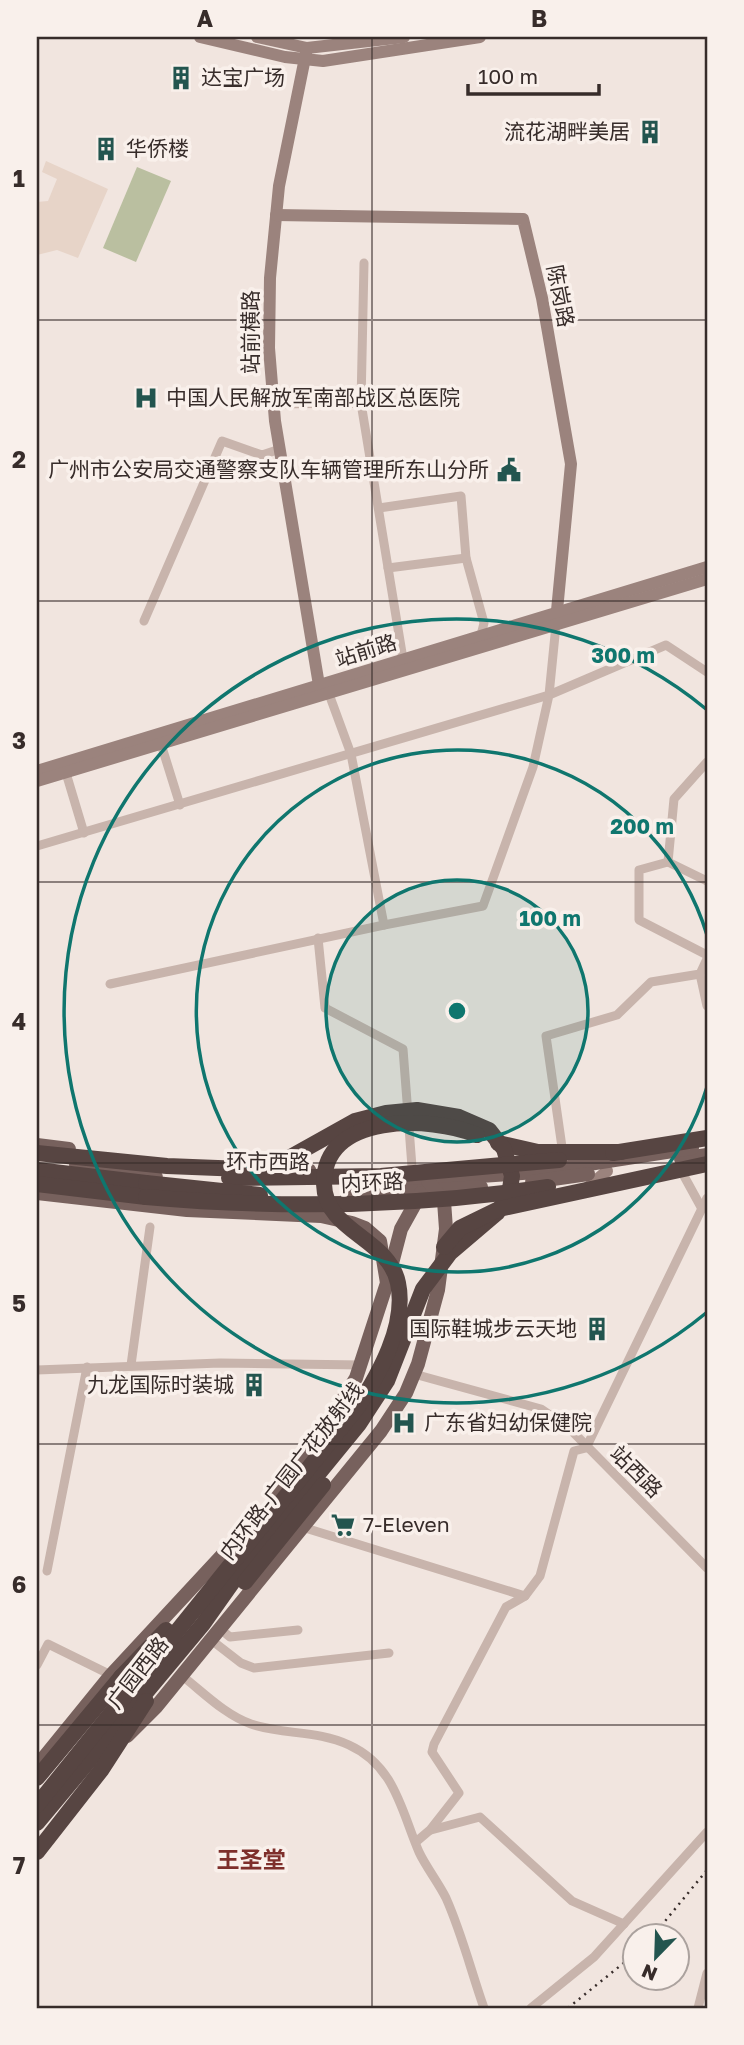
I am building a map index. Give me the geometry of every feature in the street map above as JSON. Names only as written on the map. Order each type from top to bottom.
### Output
[{"type":"highway","name":"内环路-广园广花放射线","points":[[37,1157],[167,1166],[252,1168],[286,1158],[355,1121],[386,1113],[417,1110],[449,1114],[479,1124],[495,1135],[508,1157],[512,1186],[505,1202],[433,1273],[417,1300],[387,1381],[369,1410],[251,1556],[211,1630],[172,1661],[37,1823]]},
{"type":"highway","name":"内环路","points":[[405,1122],[446,1125],[524,1150],[621,1152]]},
{"type":"highway","name":"内环路-广园广花放射线","points":[[37,1805],[357,1408],[390,1345],[399,1306],[399,1284],[393,1267],[379,1250],[331,1210],[324,1180],[331,1155],[348,1138],[373,1128],[405,1122]]},
{"type":"highway","name":"内环路","points":[[37,1157],[184,1175],[303,1180],[444,1172],[621,1152],[707,1138]]},
{"type":"highway","name":"内环路","points":[[37,1184],[273,1207],[426,1186],[525,1190],[707,1163]]},
{"type":"highway","points":[[211,1630],[373,1420],[407,1357],[435,1261],[460,1228],[511,1205],[707,1163]]},
{"type":"highway","points":[[37,1170],[261,1196],[426,1186]]},
{"type":"highway","points":[[37,1778],[106,1693],[240,1552]]},
{"type":"highway","points":[[37,1852],[102,1769],[172,1661]]},
{"type":"main road","points":[[37,1766],[111,1675],[240,1536],[273,1508],[282,1482],[347,1395],[362,1365],[401,1229],[426,1186],[563,1155],[707,1132]]},
{"type":"main road","points":[[37,1144],[112,1162],[404,1172]]},
{"type":"main road","name":"环市西路","points":[[538,1177],[707,1146]]},
{"type":"main road","name":"环市西路","points":[[37,1176],[189,1192],[303,1197],[607,1171],[707,1155]]},
{"type":"main road","name":"环市西路","points":[[37,1157],[112,1162],[209,1182],[285,1185],[404,1172],[426,1186]]},
{"type":"main road","points":[[209,1182],[211,1165]]},
{"type":"main road","points":[[94,1761],[135,1729],[181,1675],[211,1630],[284,1549],[381,1431],[414,1374],[438,1290],[458,1235],[471,1219],[579,1194],[707,1170]]},
{"type":"main road","points":[[538,1177],[579,1194]]},
{"type":"main road","points":[[426,1186],[444,1201],[446,1222],[438,1290]]},
{"type":"main road","points":[[187,1210],[189,1192]]},
{"type":"main road","points":[[37,1193],[187,1210],[321,1216],[365,1228],[380,1241],[387,1283]]},
{"type":"main road","name":"广园西路","points":[[37,1796],[273,1508]]},
{"type":"main road","name":"广园西路","points":[[37,1834],[271,1538],[284,1549]]},
{"type":"main road","points":[[120,1693],[135,1652]]},
{"type":"street","points":[[200,37],[305,54],[369,56],[480,37]]},
{"type":"street","points":[[257,37],[305,54],[404,37]]},
{"type":"street","name":"站前横路","points":[[305,54],[284,155],[276,215],[268,330],[273,404],[324,690]]},
{"type":"street","name":"陈岗路","points":[[276,215],[523,219],[542,298],[571,464],[556,619]]},
{"type":"street","points":[[364,263],[361,404],[403,659]]},
{"type":"street","points":[[273,404],[361,404]]},
{"type":"street","points":[[144,621],[222,441],[262,455],[280,449]]},
{"type":"street","points":[[379,508],[461,496],[466,558],[484,623],[481,642]]},
{"type":"street","points":[[388,568],[466,558]]},
{"type":"street","name":"站前路","points":[[37,771],[324,690],[556,619],[707,567]]},
{"type":"street","name":"站前路","points":[[556,619],[707,579]]},
{"type":"street","points":[[110,984],[318,938],[483,906],[533,767],[548,695],[556,619]]},
{"type":"street","name":"站前路","points":[[37,781],[161,744],[324,690],[403,659],[481,642]]},
{"type":"street","points":[[37,846],[548,695],[666,646],[707,672]]},
{"type":"street","points":[[324,690],[351,754],[384,925]]},
{"type":"street","points":[[161,744],[180,805]]},
{"type":"street","points":[[668,862],[674,799],[707,762]]},
{"type":"street","points":[[66,773],[84,833]]},
{"type":"street","points":[[707,881],[668,862],[639,870],[639,920],[707,957],[700,974],[707,1006]]},
{"type":"street","points":[[318,938],[325,1008],[403,1049],[404,1172]]},
{"type":"street","points":[[563,1155],[546,1036],[617,1015],[651,982],[700,974]]},
{"type":"street","points":[[674,1160],[680,1177],[701,1207]]},
{"type":"street","points":[[579,1194],[607,1171]]},
{"type":"street","points":[[416,1841],[430,1830],[459,1793],[432,1752],[435,1744],[506,1607],[525,1596],[540,1576],[574,1451],[586,1448],[707,1198]]},
{"type":"street","points":[[131,1365],[150,1227]]},
{"type":"street","points":[[37,1370],[131,1365],[362,1365]]},
{"type":"street","points":[[47,1571],[87,1367]]},
{"type":"street","name":"站西路","points":[[414,1374],[541,1409],[569,1428],[707,1568]]},
{"type":"street","points":[[302,1527],[525,1596]]},
{"type":"street","points":[[211,1630],[230,1637],[298,1630]]},
{"type":"street","points":[[211,1630],[241,1663],[254,1668],[389,1653]]},
{"type":"street","points":[[37,1665],[48,1644],[111,1675]]},
{"type":"street","points":[[181,1675],[239,1720],[254,1725],[330,1737],[370,1757],[384,1770],[397,1792],[416,1841],[450,1908],[475,1975],[484,2008]]},
{"type":"street","points":[[430,1830],[480,1817],[572,1901],[622,1923]]},
{"type":"street","points":[[625,1923],[707,1832]]},
{"type":"street","points":[[531,2008],[594,1956],[622,1926]]},
{"type":"street","points":[[698,2008],[707,1973]]},
{"type":"green space","points":[[137,167],[171,181],[136,262],[103,248]]},
{"type":"shaded area","points":[[46,161],[108,189],[78,258],[57,250],[37,255],[37,202],[48,201],[57,179],[42,172]]},
{"type":"railway","points":[[663,1923],[707,1870]]},
{"type":"railway","points":[[568,2008],[622,1964]]},
{"type":"place","name":"达宝广场","points":[[181,78]]},
{"type":"place","name":"流花湖畔美居","points":[[650,132]]},
{"type":"place","name":"华侨楼","points":[[106,149]]},
{"type":"place","name":"中国人民解放军南部战区总医院","points":[[146,398]]},
{"type":"place","name":"广州市公安局交通警察支队车辆管理所东山分所","points":[[509,470]]},
{"type":"place","name":"国际鞋城步云天地","points":[[597,1329]]},
{"type":"place","name":"九龙国际时装城","points":[[254,1385]]},
{"type":"place","name":"广东省妇幼保健院","points":[[404,1423]]},
{"type":"place","name":"7-Eleven","points":[[343,1525]]},
{"type":"district","name":"王圣堂","points":[[251,1860]]}]
